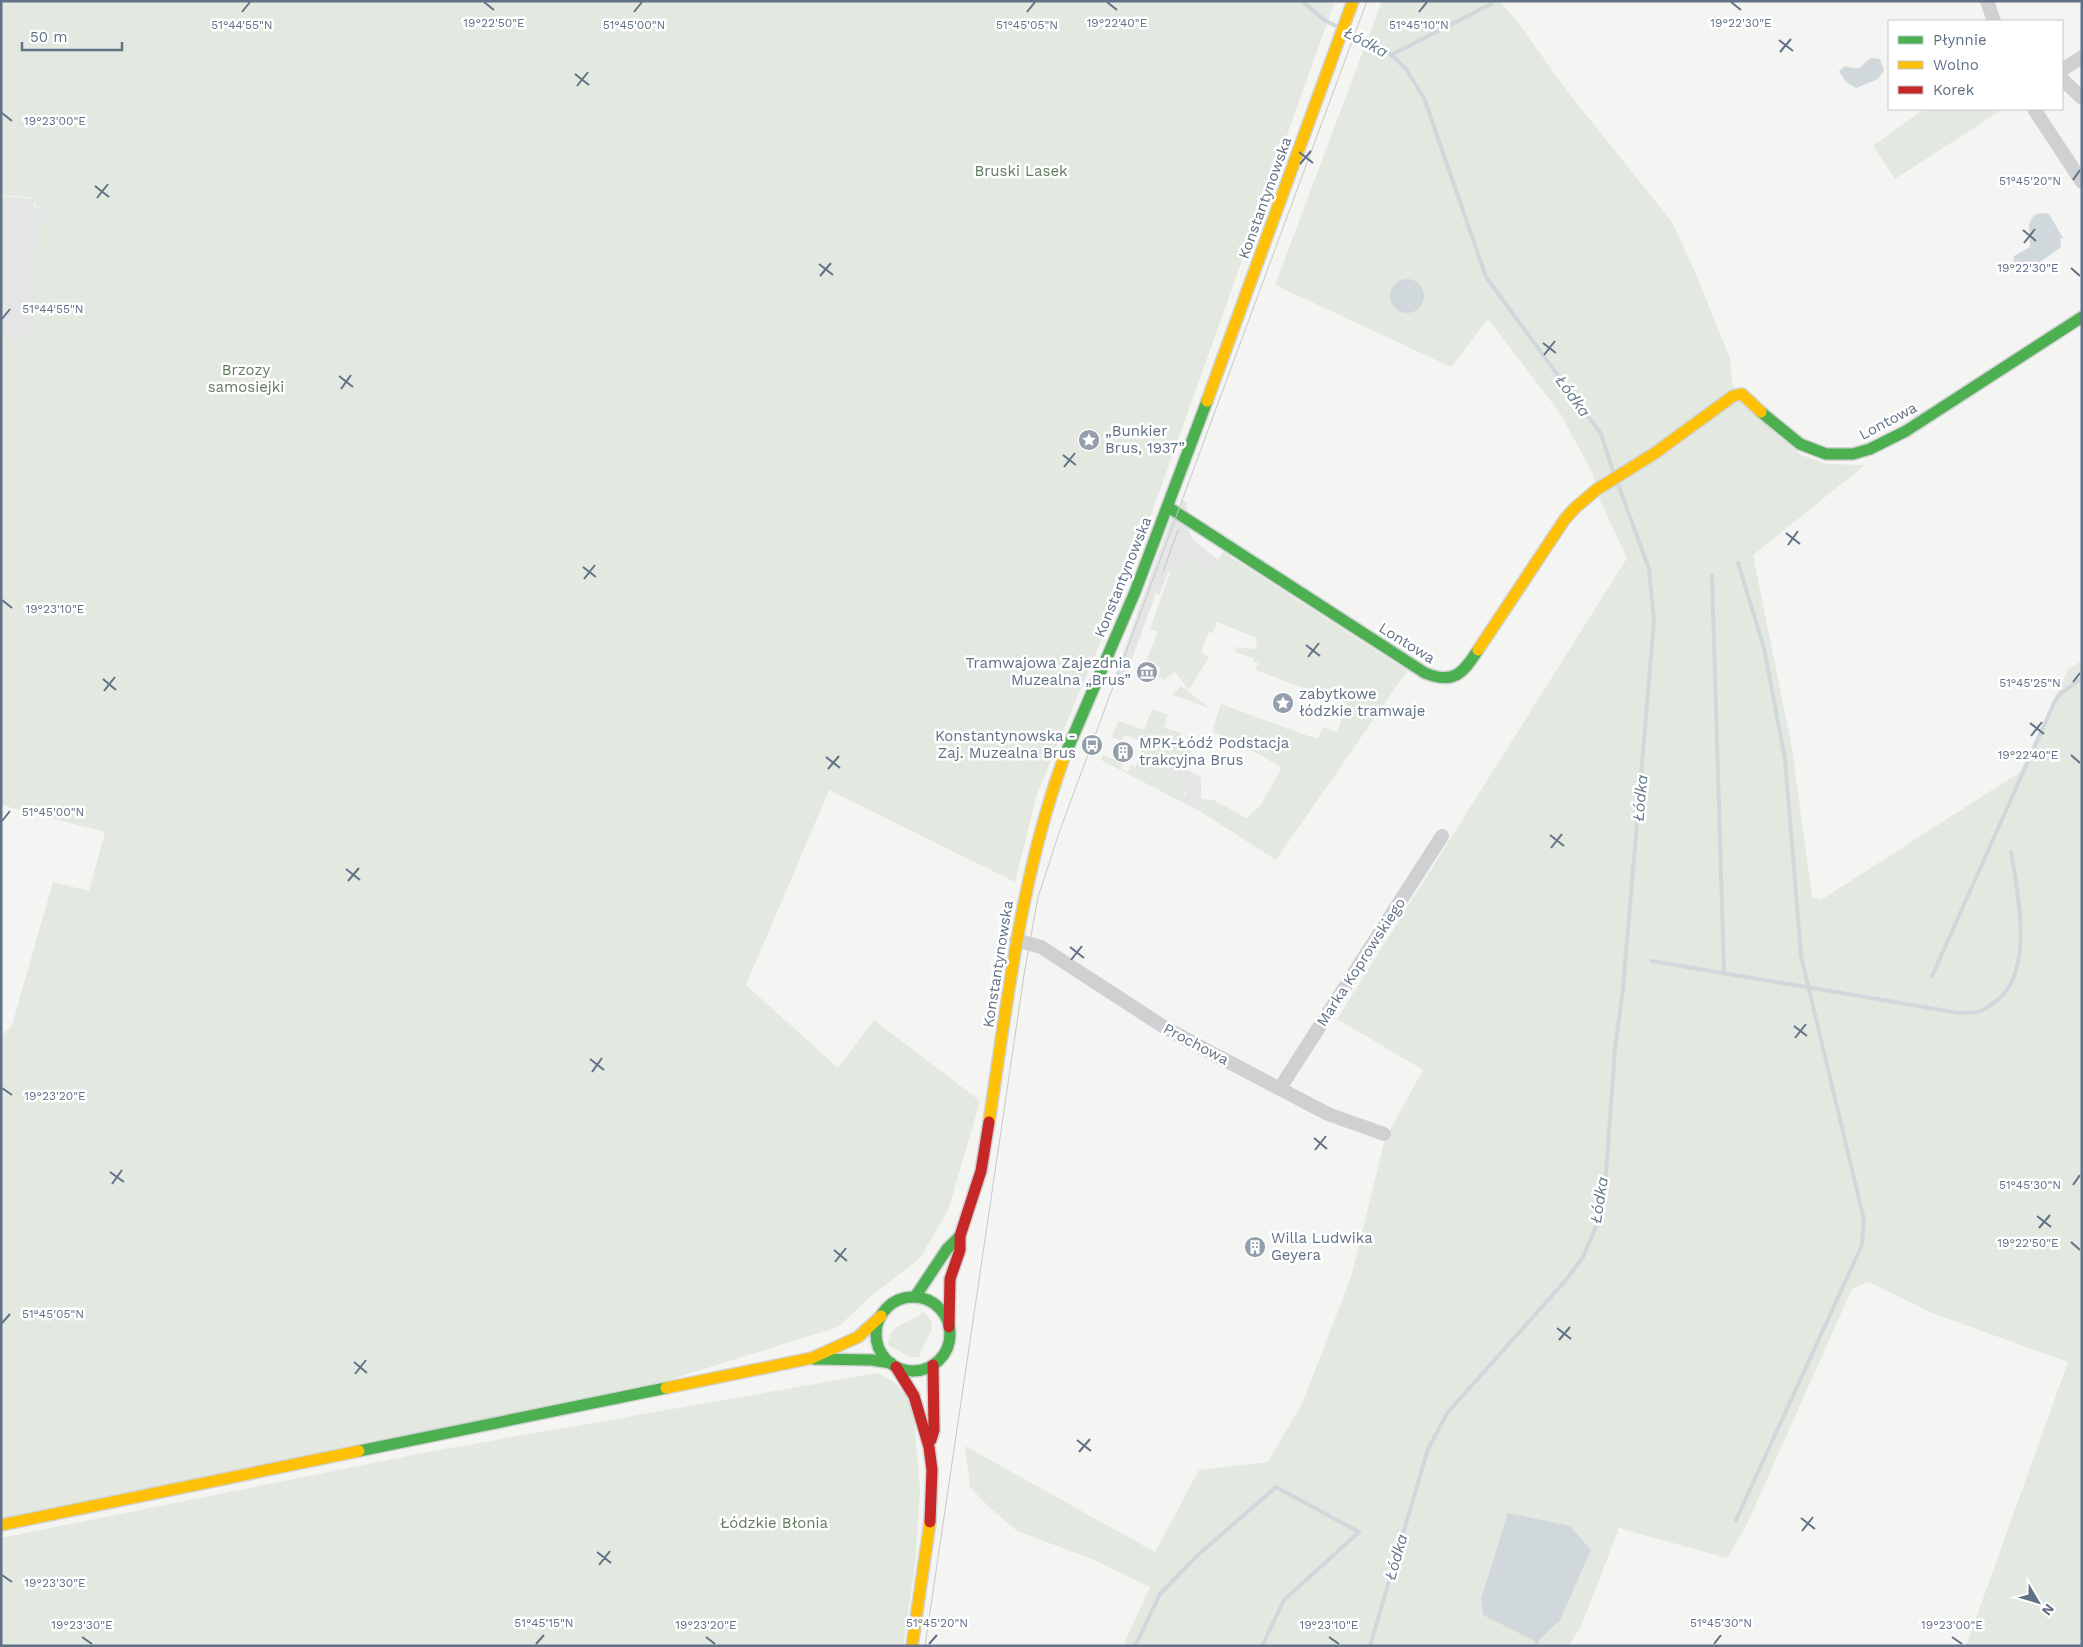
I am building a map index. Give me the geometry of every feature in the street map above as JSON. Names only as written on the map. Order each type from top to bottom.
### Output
[{"type":"street","name":"Konstantynowska","points":[[950,1327],[948,1291],[960,1250],[960,1236],[972,1204],[985,1149],[1016,940],[1034,853],[1049,798],[1168,507],[1353,1]]},
{"type":"street","points":[[1987,1],[1994,20]]},
{"type":"street","points":[[2063,69],[2082,56]]},
{"type":"street","points":[[2063,80],[2082,98]]},
{"type":"street","points":[[2035,110],[2082,182]]},
{"type":"street","name":"Lontowa","points":[[1168,507],[1425,673],[1445,680],[1459,675],[1467,666],[1566,520],[1583,499],[1600,485],[1653,454],[1733,396],[1742,394],[1772,423],[1800,444],[1833,454],[1853,454],[1870,449],[1906,430],[2082,317]]},
{"type":"street","name":"Marka Koprowskiego","points":[[1280,1088],[1442,836]]},
{"type":"street","name":"Prochowa","points":[[1016,940],[1041,947],[1164,1027],[1328,1114],[1384,1134]]},
{"type":"street","name":"Konstantynowska","points":[[915,1297],[928,1281],[949,1244],[960,1236]]},
{"type":"street","points":[[1,1525],[812,1358],[863,1336],[893,1303],[904,1298],[915,1297],[927,1300],[937,1306],[945,1315],[950,1327],[950,1340],[946,1352],[933,1365],[915,1371],[879,1359],[833,1362],[812,1358]]},
{"type":"street","points":[[881,1316],[877,1326],[878,1344],[882,1354],[912,1390],[922,1431],[929,1446]]},
{"type":"street","points":[[912,1646],[930,1520],[929,1446],[934,1430],[933,1365]]},
{"type":"shaded area","points":[[1872,58],[1880,59],[1884,70],[1878,79],[1856,88],[1846,82],[1839,71],[1845,66],[1859,68]]},
{"type":"shaded area","points":[[1,196],[34,199],[34,207],[43,208],[35,340],[1,340]]},
{"type":"shaded area","points":[[2049,214],[2063,238],[2060,239],[2061,247],[2026,272],[2018,272],[2013,264],[2014,256],[2030,247],[2029,224],[2034,215]]},
{"type":"shaded area","points":[[1407,279],[1414,280],[1419,284],[1423,289],[1423,303],[1419,308],[1414,312],[1407,313],[1400,312],[1395,308],[1391,303],[1390,296],[1391,289],[1395,284],[1400,280]]},
{"type":"shaded area","points":[[1182,500],[1187,503],[1188,529],[1192,538],[1218,559],[1211,570],[1189,563],[1168,572],[1159,596],[1156,593],[1123,684],[1113,681],[1174,511],[1177,513]]},
{"type":"shaded area","points":[[1177,764],[1201,777],[1201,799],[1196,809],[1182,801],[1187,792],[1167,787]]},
{"type":"shaded area","points":[[1508,1513],[1570,1526],[1591,1550],[1560,1620],[1537,1642],[1483,1615],[1481,1599]]},
{"type":"green space","points":[[1,1],[1335,1],[1151,515],[1131,549],[1113,612],[1037,794],[1015,882],[829,790],[746,985],[838,1068],[874,1020],[980,1101],[948,1211],[920,1258],[869,1298],[838,1327],[656,1384],[1,1518],[1,1036],[12,1025],[53,882],[89,891],[105,832],[1,805],[1,337],[31,336],[42,207],[35,206],[34,198],[1,195]]},
{"type":"green space","points":[[1382,1],[1500,1],[1519,24],[1567,91],[1672,222],[1730,358],[1732,384],[1756,414],[1801,455],[1827,464],[1865,465],[1753,555],[1792,748],[1812,897],[1821,900],[2020,772],[2069,668],[2082,661],[2082,1646],[1966,1646],[2068,1362],[1932,1313],[1869,1282],[1852,1289],[1747,1524],[1727,1558],[1619,1528],[1582,1624],[1569,1646],[1123,1646],[1150,1587],[1092,1559],[1017,1531],[988,1506],[970,1487],[965,1446],[1155,1552],[1199,1470],[1268,1462],[1302,1404],[1351,1277],[1385,1139],[1423,1070],[1337,1019],[1627,558],[1598,496],[1593,474],[1560,413],[1488,319],[1451,367],[1275,285]]},
{"type":"green space","points":[[1923,110],[2001,110],[1895,179],[1873,146]]},
{"type":"green space","points":[[1223,552],[1407,671],[1276,860],[1195,809],[1201,799],[1214,800],[1246,818],[1260,806],[1281,770],[1280,767],[1259,754],[1215,733],[1213,728],[1221,704],[1318,738],[1323,727],[1337,732],[1347,704],[1255,670],[1258,662],[1253,662],[1254,659],[1235,652],[1236,647],[1256,649],[1257,638],[1217,622],[1213,633],[1209,632],[1201,652],[1209,657],[1190,688],[1188,689],[1175,672],[1161,682],[1162,678],[1158,677],[1161,668],[1146,662],[1158,632],[1150,629],[1171,570],[1189,563],[1211,570]]},
{"type":"green space","points":[[1181,686],[1210,708],[1172,695]]},
{"type":"green space","points":[[1152,709],[1168,715],[1164,727],[1181,733],[1179,740],[1193,746],[1185,768],[1177,764],[1168,787],[1174,789],[1179,777],[1190,781],[1182,801],[1194,808],[1101,760],[1103,755],[1123,763],[1121,769],[1128,772],[1130,765],[1136,767],[1143,742],[1124,735],[1121,741],[1112,737],[1118,721],[1144,730]]},
{"type":"green space","points":[[923,1312],[929,1317],[932,1328],[919,1357],[911,1357],[888,1345],[889,1338],[896,1328]]},
{"type":"green space","name":"Łódzkie Błonia","points":[[878,1373],[894,1382],[906,1395],[914,1413],[920,1491],[915,1565],[903,1646],[1,1646],[1,1538],[433,1451]]},
{"type":"waterway","name":"Łódka","points":[[1302,1],[1324,20],[1336,26]]},
{"type":"waterway","points":[[1391,55],[1491,4]]},
{"type":"waterway","name":"Łódka","points":[[1347,31],[1384,48],[1406,69],[1424,98],[1486,277],[1601,434],[1613,471]]},
{"type":"waterway","name":"Łódka","points":[[1370,1646],[1428,1449],[1448,1412],[1566,1280],[1583,1257],[1600,1218],[1606,1173],[1615,1049],[1623,988],[1654,621],[1649,569],[1618,484]]},
{"type":"waterway","points":[[1736,1520],[1862,1245],[1864,1220],[1801,956],[1785,759],[1764,648],[1738,563]]},
{"type":"waterway","points":[[1712,576],[1724,972]]},
{"type":"waterway","points":[[1932,976],[2055,701],[2060,694],[2082,678]]},
{"type":"waterway","points":[[1652,961],[1959,1013],[1980,1011],[2006,992],[2015,975],[2019,956],[2020,912],[2011,852]]},
{"type":"waterway","points":[[1135,1646],[1160,1594],[1199,1554],[1276,1487],[1359,1532],[1284,1600],[1262,1646]]},
{"type":"tram line","points":[[925,1646],[1024,975],[1038,897],[1060,830],[1367,1]]},
{"type":"tram line","points":[[1163,572],[1178,530]]},
{"type":"traffic: fast","points":[[1761,412],[1800,444],[1826,454],[1853,454],[1870,449],[1906,431],[2082,317]]},
{"type":"traffic: fast","points":[[1065,755],[1135,592],[1207,401]]},
{"type":"traffic: fast","points":[[1168,507],[1425,673],[1443,678],[1457,675],[1478,650]]},
{"type":"traffic: fast","points":[[915,1297],[947,1249],[960,1236]]},
{"type":"traffic: fast","points":[[913,1297],[927,1300],[939,1308],[947,1320],[950,1334],[947,1348],[939,1360],[927,1368],[913,1371],[899,1368],[887,1360],[879,1348],[876,1334],[879,1320],[887,1308],[899,1300],[913,1297]]},
{"type":"traffic: fast","points":[[814,1359],[872,1360],[891,1363]]},
{"type":"traffic: fast","points":[[359,1451],[666,1388]]},
{"type":"traffic: slow","points":[[1207,401],[1353,1]]},
{"type":"traffic: slow","points":[[1478,650],[1565,519],[1596,490],[1655,453],[1733,396],[1742,394],[1761,412]]},
{"type":"traffic: slow","points":[[989,1122],[1010,983],[1027,891],[1037,845],[1065,755]]},
{"type":"traffic: slow","points":[[666,1388],[812,1358],[858,1337],[881,1316]]},
{"type":"traffic: slow","points":[[1,1525],[359,1451]]},
{"type":"traffic: slow","points":[[912,1646],[930,1522]]},
{"type":"traffic: jam","points":[[949,1327],[950,1279],[960,1250],[960,1236],[981,1171],[989,1122]]},
{"type":"traffic: jam","points":[[931,1440],[934,1430],[933,1365]]},
{"type":"traffic: jam","points":[[896,1367],[914,1396],[929,1447],[932,1470],[930,1522]]},
{"type":"place","name":"„Bunkier Brus, 1937”","points":[[1089,440]]},
{"type":"place","name":"Tramwajowa Zajezdnia Muzealna „Brus”","points":[[1147,672]]},
{"type":"place","name":"zabytkowe łódzkie tramwaje","points":[[1283,703]]},
{"type":"place","name":"Konstantynowska - Zaj. Muzealna Brus","points":[[1092,745]]},
{"type":"place","name":"MPK-Łódź Podstacja trakcyjna Brus","points":[[1123,752]]},
{"type":"place","name":"Willa Ludwika Geyera","points":[[1255,1247]]},
{"type":"park label","name":"Bruski Lasek","points":[[1021,171]]},
{"type":"park label","name":"Brzozy samosiejki","points":[[246,378]]}]
